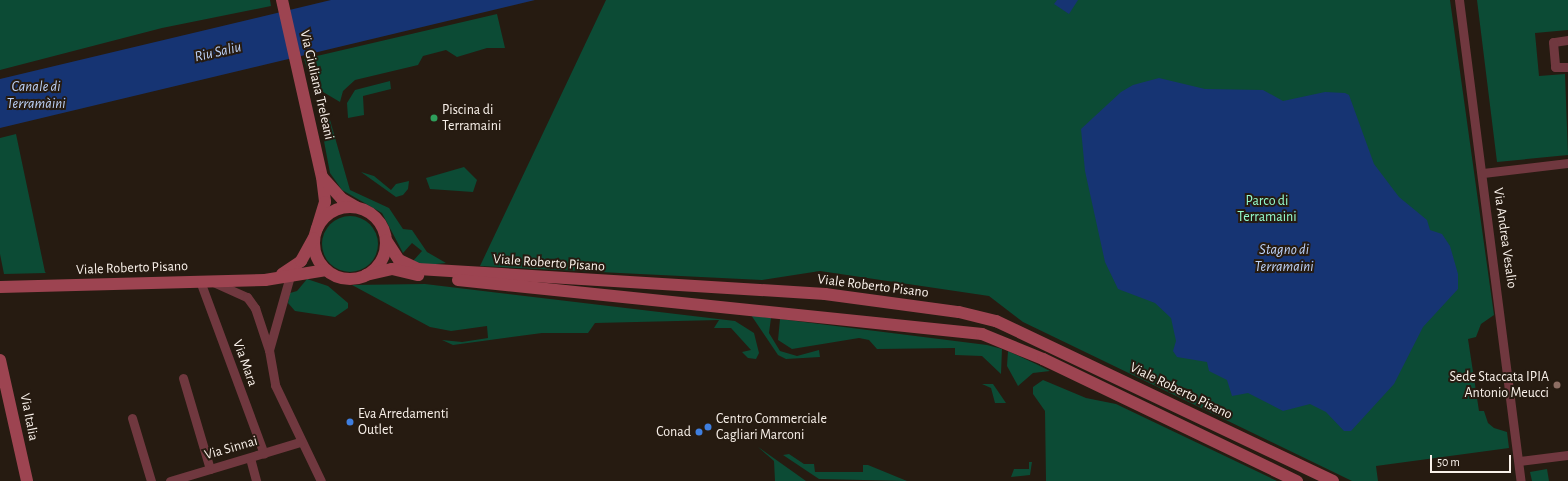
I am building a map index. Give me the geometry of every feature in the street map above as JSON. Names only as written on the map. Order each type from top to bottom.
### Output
[{"type":"main road","name":"Via Giuliana Treleani","points":[[282,0],[298,64],[322,177],[324,202],[316,232]]},
{"type":"main road","name":"Via Giuliana Treleani","points":[[322,177],[332,190],[356,207]]},
{"type":"main road","points":[[356,207],[377,218],[386,240],[382,261],[366,275],[344,279],[326,270],[315,252],[316,232],[336,210],[356,207]]},
{"type":"main road","name":"Viale Roberto Pisano","points":[[265,280],[291,270],[301,261],[316,232]]},
{"type":"main road","name":"Viale Roberto Pisano","points":[[386,240],[399,260],[418,270],[825,294],[959,312],[996,321],[1333,481]]},
{"type":"main road","name":"Viale Roberto Pisano","points":[[366,275],[392,269],[462,280],[982,334],[1043,359],[1297,481]]},
{"type":"main road","name":"Viale Roberto Pisano","points":[[0,287],[265,280],[326,270]]},
{"type":"main road","name":"Via Italia","points":[[0,360],[3,379],[27,481]]},
{"type":"street","name":"Via Andrea Vesalio","points":[[1459,0],[1521,481]]},
{"type":"street","points":[[1568,40],[1553,42],[1555,67],[1568,67]]},
{"type":"street","points":[[1482,173],[1568,163]]},
{"type":"street","points":[[269,350],[290,276]]},
{"type":"street","points":[[206,282],[248,297],[269,350],[275,385],[300,442],[321,481]]},
{"type":"street","name":"Via Mara","points":[[206,282],[264,454]]},
{"type":"street","points":[[183,378],[210,469]]},
{"type":"street","points":[[132,418],[151,481]]},
{"type":"street","name":"Via Sinnai","points":[[170,481],[300,442]]},
{"type":"street","points":[[1519,461],[1568,455]]},
{"type":"street","points":[[250,458],[256,481]]},
{"type":"green space","points":[[0,0],[270,0],[271,6],[162,28],[0,70]]},
{"type":"green space","name":"Parco di Terramaini","points":[[606,0],[1450,0],[1494,315],[1481,324],[1476,337],[1468,339],[1479,411],[1484,411],[1488,423],[1494,428],[1507,432],[1509,448],[1376,466],[1378,481],[1352,481],[1023,322],[989,296],[820,271],[762,280],[480,266]]},
{"type":"green space","points":[[1477,0],[1568,0],[1568,30],[1535,33],[1539,76],[1565,74],[1568,155],[1497,162]]},
{"type":"green space","points":[[497,14],[505,48],[487,48],[457,57],[446,50],[423,56],[418,65],[355,80],[343,91],[340,102],[313,86],[304,59]]},
{"type":"green space","points":[[390,81],[391,89],[363,96],[364,115],[348,118],[347,103],[355,90]]},
{"type":"green space","points":[[317,104],[330,120],[350,190],[389,208],[403,229],[412,230],[427,252],[446,263],[426,265],[413,261],[422,251],[412,243],[403,253],[382,213],[342,190],[330,173]]},
{"type":"green space","points":[[16,134],[46,273],[4,274],[0,254],[0,138]]},
{"type":"green space","points":[[464,167],[477,180],[473,192],[430,189],[426,178]]},
{"type":"green space","points":[[361,172],[374,176],[391,190],[396,184],[409,181],[408,189],[403,195],[396,197]]},
{"type":"green space","points":[[350,216],[361,218],[370,224],[376,233],[378,244],[376,255],[370,264],[361,270],[350,272],[339,270],[330,264],[324,255],[322,244],[324,233],[330,224],[339,218]]},
{"type":"green space","points":[[307,279],[328,286],[348,303],[348,308],[335,317],[295,311],[288,303],[290,293],[297,291]]},
{"type":"green space","points":[[425,284],[735,321],[754,333],[759,353],[756,359],[748,358],[742,352],[751,350],[731,328],[714,328],[719,320],[595,323],[588,333],[542,333],[453,345],[442,340],[462,342],[488,338],[487,326],[451,331],[430,327],[352,285]]},
{"type":"green space","points":[[751,315],[771,318],[769,333],[780,351],[797,356],[819,350],[820,357],[786,359],[778,355]]},
{"type":"green space","points":[[780,319],[987,345],[1002,349],[1001,374],[982,356],[955,355],[955,348],[877,349],[869,340],[859,338],[792,349],[778,340]]},
{"type":"green space","points":[[1008,351],[1050,371],[1033,373],[1018,386],[1007,366]]},
{"type":"green space","points":[[1043,380],[1086,398],[1116,404],[1277,481],[1046,481],[1045,411],[1033,394],[1033,387]]},
{"type":"green space","points":[[982,384],[993,384],[1006,403],[995,403],[991,388]]},
{"type":"green space","points":[[758,447],[806,481],[775,481],[774,461]]},
{"type":"green space","points":[[789,454],[804,464],[814,464],[815,472],[863,472],[863,465],[868,465],[907,481],[819,479],[783,455]]},
{"type":"green space","points":[[1029,462],[1032,462],[1030,475],[1011,477],[1014,469],[1029,469]]},
{"type":"green space","points":[[1547,469],[1549,481],[1532,481],[1530,472]]},
{"type":"water","name":"Canale di Terramàini","points":[[331,0],[535,0],[0,128],[0,79]]},
{"type":"water","points":[[1057,0],[1078,0],[1069,14],[1054,4]]},
{"type":"water","name":"Stagno di Terramaini","points":[[1159,78],[1205,89],[1263,90],[1283,101],[1325,92],[1345,93],[1349,95],[1374,164],[1399,197],[1427,220],[1430,230],[1442,234],[1450,246],[1458,274],[1458,289],[1423,327],[1394,384],[1351,431],[1344,431],[1326,412],[1310,404],[1283,411],[1248,393],[1232,396],[1227,380],[1209,371],[1207,362],[1177,357],[1173,351],[1176,341],[1171,318],[1155,303],[1118,289],[1105,262],[1085,171],[1081,129],[1121,92],[1133,85]]},
{"type":"place","name":"Piscina di Terramaini","points":[[434,118]]},
{"type":"place","name":"Sede Staccata IPIA Antonio Meucci","points":[[1557,385]]},
{"type":"place","name":"Eva Arredamenti Outlet","points":[[350,422]]},
{"type":"place","name":"Centro Commerciale Cagliari Marconi","points":[[708,427]]},
{"type":"place","name":"Conad","points":[[699,432]]},
{"type":"water label","name":"Riu Saliu","points":[[218,52]]}]
